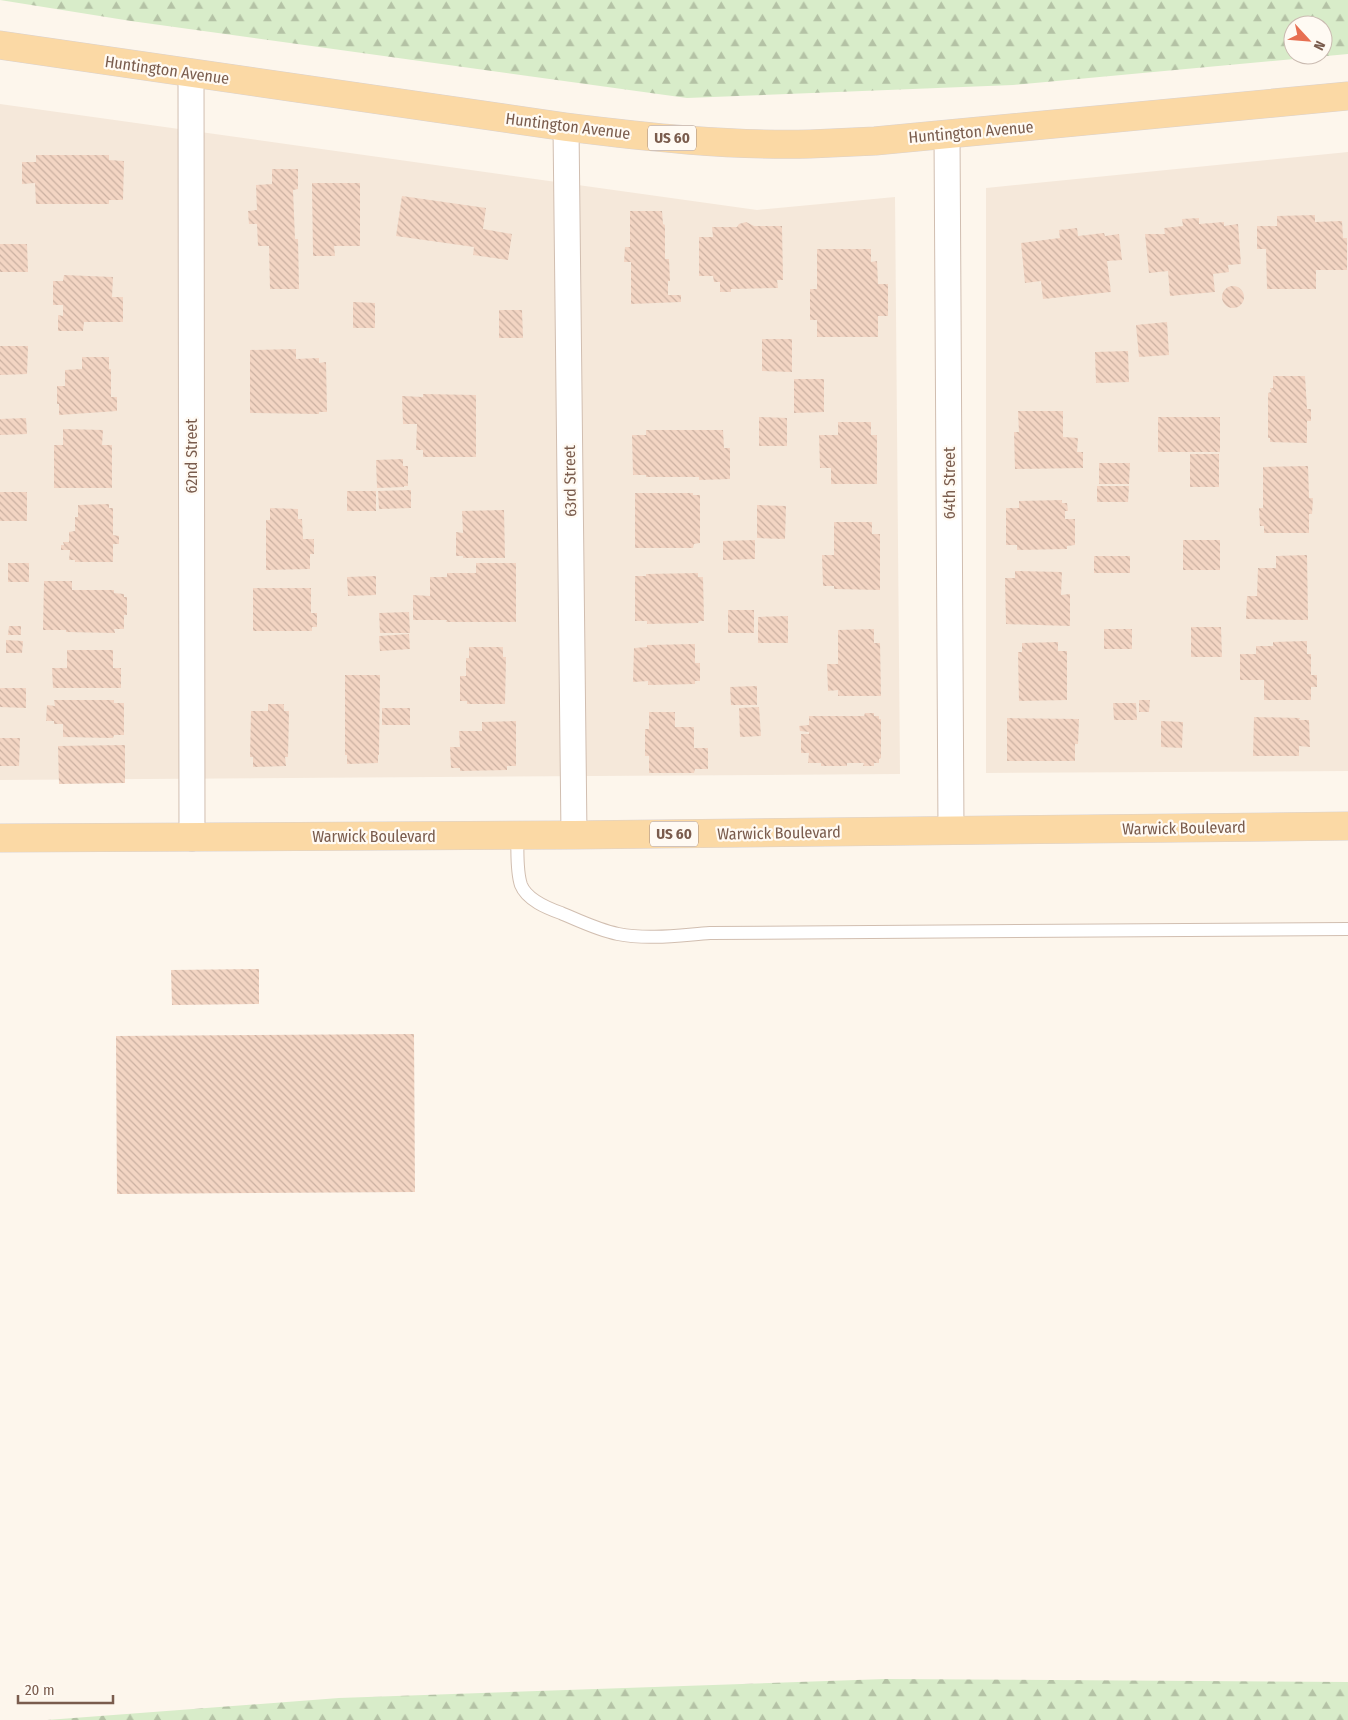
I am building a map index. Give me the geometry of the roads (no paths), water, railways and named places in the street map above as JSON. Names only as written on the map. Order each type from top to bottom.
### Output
[{"type":"main road","name":"Huntington Avenue","points":[[0,46],[617,134],[728,142],[809,144],[876,141],[1348,96]]},
{"type":"main road","name":"Warwick Boulevard","points":[[0,838],[574,835],[1348,826]]},
{"type":"street","name":"62nd Street","points":[[191,73],[192,838]]},
{"type":"street","name":"63rd Street","points":[[566,127],[574,835]]},
{"type":"street","name":"64th Street","points":[[947,134],[951,831]]},
{"type":"lane","points":[[517,835],[519,877],[525,891],[548,908],[599,929],[620,934],[645,936],[729,933],[1348,929]]}]
